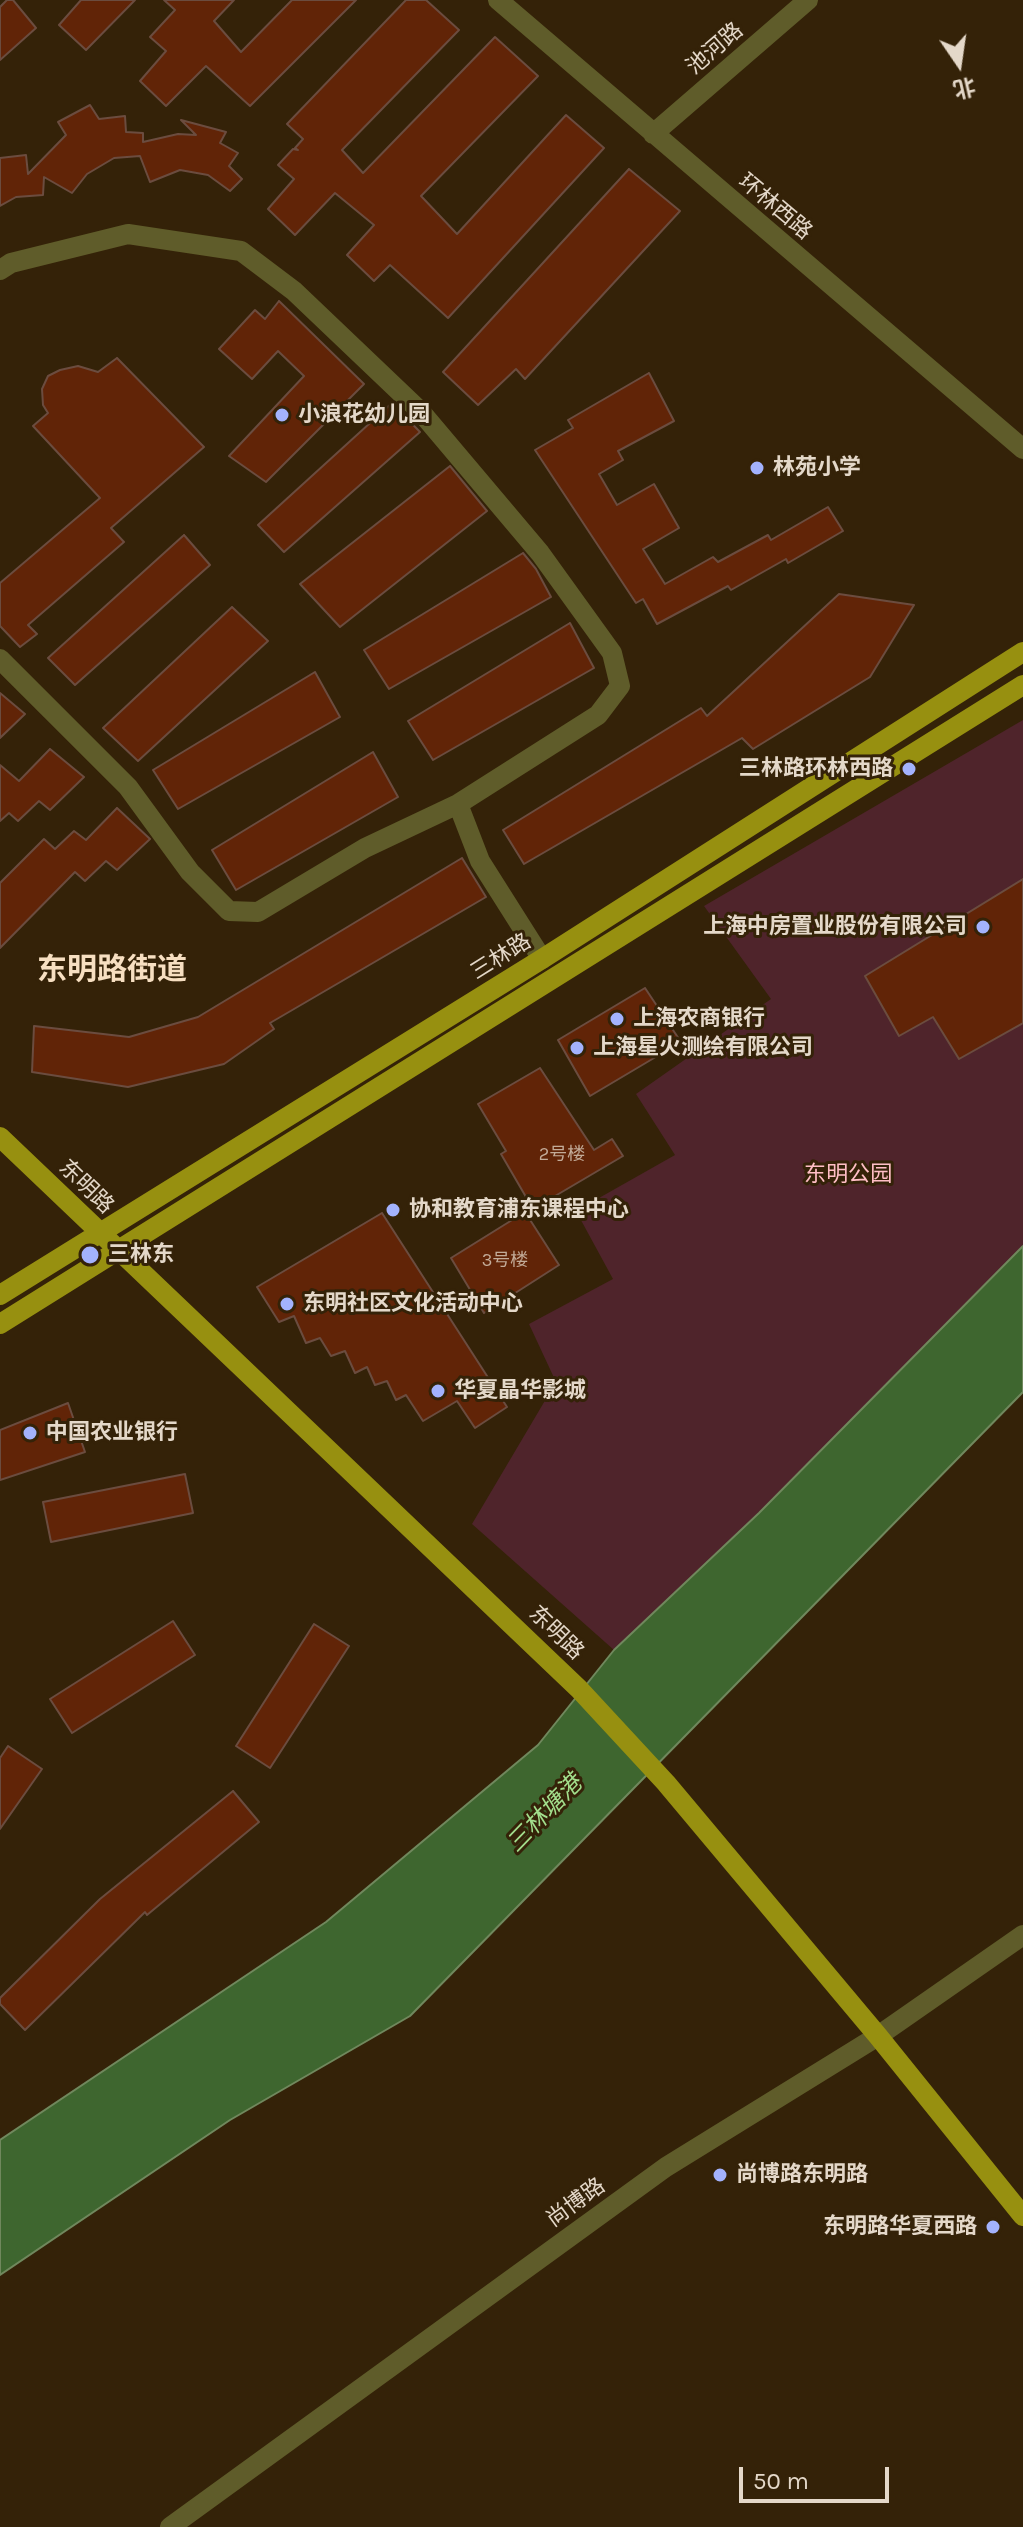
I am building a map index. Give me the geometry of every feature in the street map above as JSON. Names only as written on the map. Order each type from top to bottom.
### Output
[{"type":"main road","name":"三林路","points":[[0,1295],[542,959],[1023,652]]},
{"type":"main road","name":"三林路","points":[[0,1324],[1023,685]]},
{"type":"main road","name":"东明路","points":[[0,1137],[579,1689],[666,1783],[878,2036],[1023,2216]]},
{"type":"street","name":"环林西路","points":[[498,0],[1023,449]]},
{"type":"street","name":"池河路","points":[[653,134],[808,0]]},
{"type":"street","points":[[0,270],[11,263],[128,234],[241,251],[294,291],[421,412],[540,553],[612,653],[620,686],[598,715],[458,804],[365,848],[258,912],[229,911],[190,872],[128,787],[0,659]]},
{"type":"street","points":[[458,804],[480,861],[542,959]]},
{"type":"street","name":"尚博路","points":[[170,2527],[666,2167],[878,2036],[1023,1935]]},
{"type":"green space","name":"东明公园","points":[[1023,720],[1023,1246],[759,1513],[614,1650],[472,1524],[556,1382],[529,1324],[613,1279],[576,1211],[675,1155],[636,1094],[771,999],[704,906]]},
{"type":"water","name":"三林塘港","points":[[1023,1246],[1023,1392],[410,2016],[230,2120],[0,2275],[0,2140],[326,1922],[538,1745],[614,1650],[759,1513]]},
{"type":"building","points":[[7,0],[13,0],[36,28],[0,60],[0,7]]},
{"type":"building","points":[[81,0],[135,0],[86,50],[59,25]]},
{"type":"building","points":[[164,0],[234,0],[214,21],[241,52],[292,0],[356,0],[250,106],[206,66],[166,106],[140,81],[166,51],[150,37],[175,10]]},
{"type":"building","points":[[406,0],[426,0],[459,30],[342,150],[363,173],[495,37],[538,76],[421,196],[457,234],[566,115],[604,148],[448,318],[390,265],[374,281],[347,255],[374,225],[335,193],[295,235],[268,209],[294,179],[278,165],[293,149],[298,150],[295,148],[303,139],[287,124]]},
{"type":"building","points":[[90,105],[99,119],[125,116],[126,132],[143,133],[143,142],[178,134],[196,135],[181,120],[226,132],[220,143],[238,153],[229,166],[242,179],[230,191],[208,175],[180,170],[150,182],[140,156],[114,158],[87,174],[72,193],[44,177],[43,195],[16,197],[0,206],[0,158],[26,155],[28,174],[66,135],[58,122]]},
{"type":"building","points":[[629,169],[680,211],[525,379],[516,369],[478,405],[443,372]]},
{"type":"building","points":[[279,301],[364,384],[266,482],[229,456],[304,376],[278,351],[252,379],[219,349],[255,310],[265,319]]},
{"type":"building","points":[[117,358],[204,447],[111,528],[124,542],[28,625],[37,634],[20,647],[0,626],[0,583],[100,498],[33,426],[48,413],[43,405],[42,389],[48,376],[60,370],[78,366],[98,372]]},
{"type":"building","points":[[649,373],[674,421],[618,451],[623,460],[599,474],[617,505],[654,484],[679,528],[643,549],[665,584],[713,557],[718,562],[768,535],[771,540],[828,507],[843,531],[788,563],[786,559],[731,590],[728,586],[657,624],[643,599],[636,603],[535,450],[573,428],[568,420]]},
{"type":"building","points":[[392,403],[420,432],[284,552],[258,525]]},
{"type":"building","points":[[450,466],[487,511],[340,627],[300,584]]},
{"type":"building","points":[[184,535],[210,565],[75,685],[48,658]]},
{"type":"building","points":[[523,553],[551,597],[389,689],[364,650]]},
{"type":"building","points":[[839,594],[914,605],[870,677],[753,749],[742,738],[524,864],[503,830],[701,708],[707,716]]},
{"type":"building","points":[[232,607],[268,641],[138,761],[103,728]]},
{"type":"building","points":[[570,623],[594,668],[433,760],[408,721]]},
{"type":"building","points":[[315,672],[340,717],[178,809],[153,770]]},
{"type":"building","points":[[0,693],[25,714],[0,738]]},
{"type":"building","points":[[50,749],[84,777],[50,810],[39,801],[18,821],[9,813],[0,821],[0,765],[19,781]]},
{"type":"building","points":[[373,752],[398,797],[236,890],[212,850]]},
{"type":"building","points":[[117,808],[150,839],[117,870],[106,861],[85,881],[75,872],[0,948],[0,883],[44,839],[55,849],[74,831],[86,840]]},
{"type":"building","points":[[462,858],[486,897],[270,1023],[274,1029],[224,1064],[128,1087],[32,1072],[34,1026],[129,1037],[198,1017]]},
{"type":"building","name":"上海中房置业股份有限公司","points":[[1023,879],[1023,1023],[959,1059],[933,1017],[899,1036],[865,976]]},
{"type":"building","points":[[645,988],[681,1042],[590,1096],[558,1040]]},
{"type":"building","points":[[540,1068],[594,1150],[612,1139],[623,1156],[533,1209],[501,1154],[506,1151],[478,1104]]},
{"type":"building","points":[[525,1212],[559,1265],[484,1313],[451,1258]]},
{"type":"building","points":[[382,1213],[507,1407],[475,1428],[457,1401],[423,1421],[406,1395],[396,1400],[387,1381],[375,1385],[367,1367],[355,1373],[345,1351],[331,1356],[320,1338],[306,1343],[294,1316],[279,1322],[257,1287]]},
{"type":"building","points":[[68,1403],[85,1452],[0,1480],[0,1430]]},
{"type":"building","points":[[185,1474],[193,1513],[51,1542],[43,1502]]},
{"type":"building","points":[[173,1621],[195,1655],[72,1733],[50,1699]]},
{"type":"building","points":[[314,1624],[349,1646],[270,1768],[236,1746]]},
{"type":"building","points":[[8,1746],[42,1769],[0,1829],[0,1758]]},
{"type":"building","points":[[233,1791],[259,1822],[147,1915],[145,1912],[25,2030],[0,2004],[0,1998],[100,1899]]},
{"type":"place","name":"小浪花幼儿园","points":[[282,415]]},
{"type":"place","name":"林苑小学","points":[[757,468]]},
{"type":"place","name":"三林路环林西路","points":[[909,769]]},
{"type":"place","name":"上海中房置业股份有限公司","points":[[983,927]]},
{"type":"place","name":"上海农商银行","points":[[617,1019]]},
{"type":"place","name":"上海星火测绘有限公司","points":[[577,1048]]},
{"type":"place","name":"协和教育浦东课程中心","points":[[393,1210]]},
{"type":"place","name":"三林东","points":[[90,1255]]},
{"type":"place","name":"东明社区文化活动中心","points":[[287,1304]]},
{"type":"place","name":"华夏晶华影城","points":[[438,1391]]},
{"type":"place","name":"中国农业银行","points":[[30,1433]]},
{"type":"place","name":"尚博路东明路","points":[[720,2175]]},
{"type":"place","name":"东明路华夏西路","points":[[993,2227]]},
{"type":"district","name":"东明路街道","points":[[112,970]]}]
